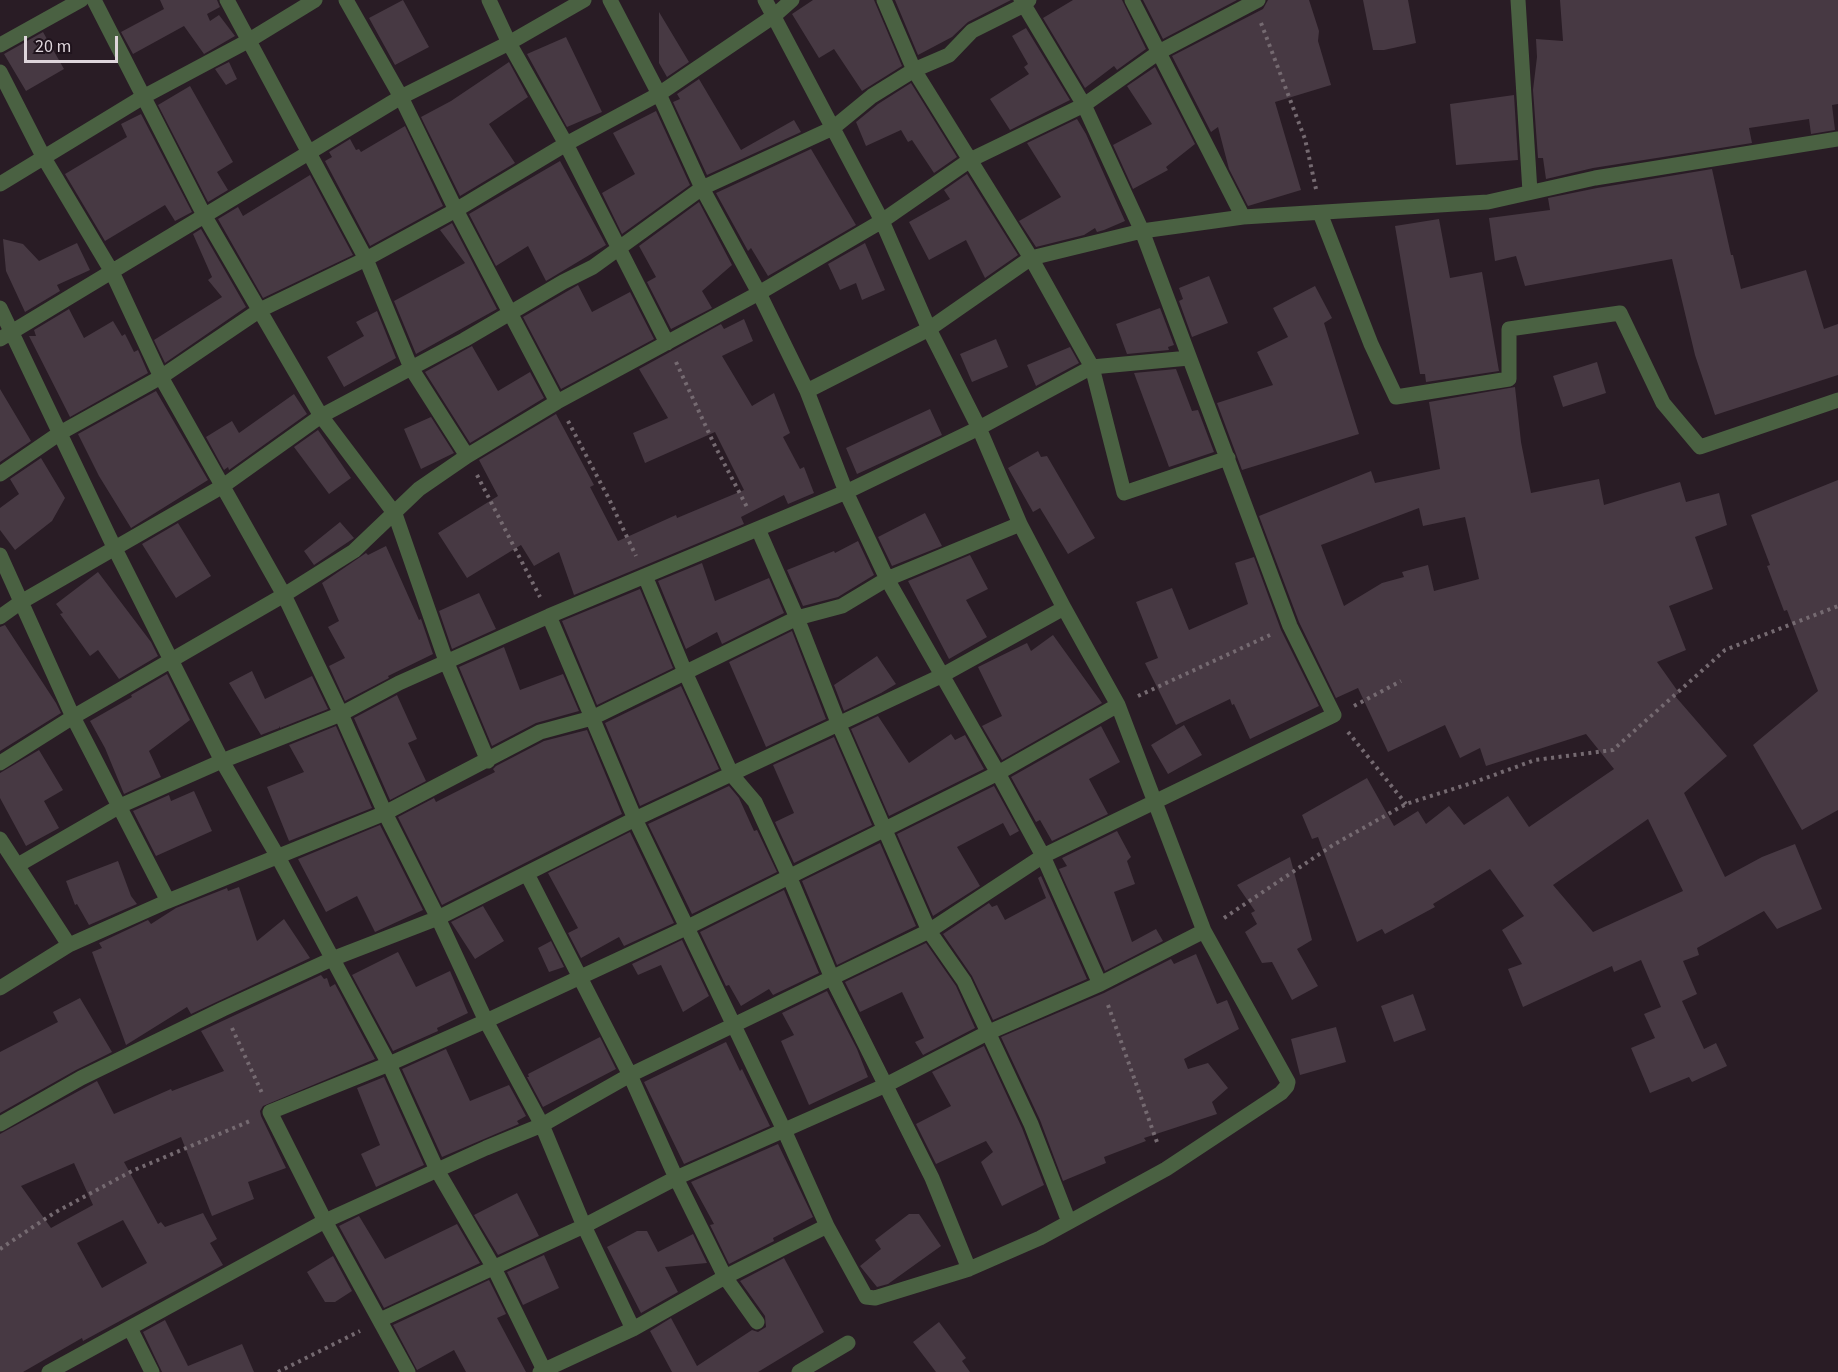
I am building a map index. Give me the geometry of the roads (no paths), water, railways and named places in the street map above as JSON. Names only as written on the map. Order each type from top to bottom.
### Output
[{"type":"street","points":[[0,45],[81,0]]},
{"type":"street","points":[[94,0],[204,215],[321,416],[395,514],[446,661],[488,761]]},
{"type":"street","points":[[227,0],[366,259],[411,368],[467,456]]},
{"type":"street","points":[[0,184],[143,97],[248,41],[315,0]]},
{"type":"street","points":[[346,0],[401,97],[456,210],[512,312],[557,402]]},
{"type":"street","points":[[489,0],[509,43],[566,144],[667,343]]},
{"type":"street","points":[[6,335],[401,97],[509,43],[584,0]]},
{"type":"street","points":[[610,0],[659,94],[702,188],[759,293],[807,391],[846,492],[887,579],[998,772],[1043,856],[1100,984]]},
{"type":"street","points":[[549,616],[635,819],[735,1026],[827,1226],[866,1297],[870,1299],[969,1269],[1040,1238],[1166,1169],[1281,1093],[1287,1086],[1288,1082],[1204,931],[1118,705],[1020,524],[979,428],[928,329],[882,221],[765,0]]},
{"type":"street","points":[[0,474],[60,433],[161,377],[260,310],[366,259],[456,210],[566,144],[659,94],[774,16],[792,0]]},
{"type":"street","points":[[884,0],[914,70],[1031,258],[1092,367],[1124,493],[1228,458]]},
{"type":"street","points":[[1132,0],[1244,217]]},
{"type":"street","points":[[1518,0],[1530,192]]},
{"type":"street","points":[[0,763],[73,717],[284,595],[354,551],[419,489],[467,456],[557,402],[759,293],[882,221],[970,160],[1084,105],[1159,52],[1255,1]]},
{"type":"street","points":[[0,617],[21,602],[224,486],[321,416],[464,340],[592,267],[702,188],[833,128],[872,96],[914,70],[949,55],[972,31],[1025,2],[1084,105],[1143,231],[1290,627],[1334,715],[1043,856],[929,931],[630,1075],[542,1125],[326,1221],[49,1372]]},
{"type":"street","points":[[0,72],[44,158],[112,272],[161,377],[284,595],[385,813],[438,918],[486,1021],[542,1125],[584,1226],[633,1329]]},
{"type":"street","points":[[807,391],[928,329],[1031,258],[1143,231],[1244,217],[1488,202],[1595,178],[1838,139]]},
{"type":"street","points":[[1320,213],[1371,344],[1396,397],[1509,379],[1509,329],[1620,313],[1663,403],[1700,447],[1838,400]]},
{"type":"street","points":[[0,308],[6,335],[60,433],[115,549],[222,761],[278,857],[389,1064],[437,1170],[494,1268],[542,1371],[633,1329],[725,1277],[827,1226]]},
{"type":"street","points":[[18,865],[120,806],[222,761],[341,714],[446,661],[549,616],[846,492],[979,428],[1092,367],[1189,358]]},
{"type":"street","points":[[0,988],[69,945],[168,901],[385,813],[540,732],[592,718],[797,618],[842,606],[887,579],[1020,524]]},
{"type":"street","points":[[758,529],[797,618],[839,725],[929,931],[964,981],[1031,1124],[1069,1222]]},
{"type":"street","points":[[0,555],[73,717],[168,901]]},
{"type":"street","points":[[645,576],[685,672],[732,775],[755,802],[832,978],[932,1178],[969,1269]]},
{"type":"street","points":[[0,1124],[81,1078],[224,1009],[332,959],[438,918],[635,819],[941,676],[1064,608]]},
{"type":"street","points":[[408,1372],[270,1112],[389,1064],[686,928],[998,772],[1118,705]]},
{"type":"street","points":[[0,839],[69,945]]},
{"type":"street","points":[[527,874],[630,1075],[676,1178],[725,1277],[757,1322]]},
{"type":"street","points":[[380,1320],[584,1226],[676,1178],[885,1086],[987,1033],[1100,984],[1204,931]]},
{"type":"street","points":[[130,1328],[152,1372]]},
{"type":"street","points":[[799,1372],[848,1343]]}]
